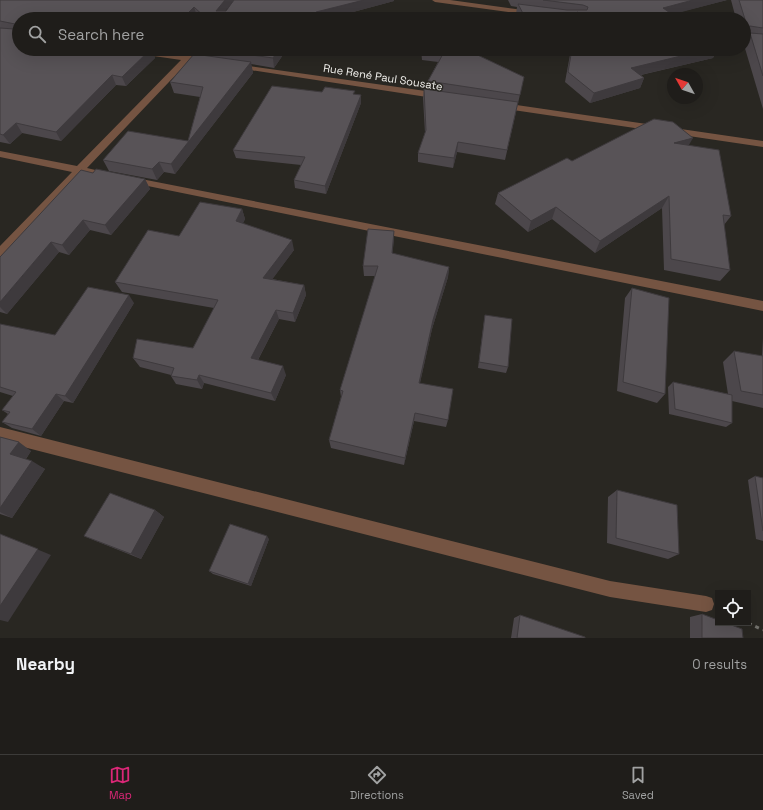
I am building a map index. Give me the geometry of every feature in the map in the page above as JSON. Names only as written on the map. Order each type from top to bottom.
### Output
[{"type":"street","points":[[435,0],[526,12]]},
{"type":"street","points":[[751,41],[763,42]]},
{"type":"street","points":[[172,56],[211,62]]},
{"type":"street","points":[[0,253],[187,58]]},
{"type":"street","name":"Rue René Paul Sousate","points":[[227,64],[447,97]]},
{"type":"street","points":[[494,104],[763,144]]},
{"type":"street","points":[[0,154],[763,306]]},
{"type":"street","points":[[0,434],[610,589],[706,604]]},
{"type":"path","points":[[751,624],[763,630]]},
{"type":"building","points":[[0,0],[225,0],[216,11],[226,11],[234,0],[364,0],[316,12],[199,12],[194,7],[189,12],[12,12],[12,23],[0,21]]},
{"type":"building","points":[[543,0],[693,0],[663,8],[669,12],[522,12],[518,4],[567,10],[587,10],[588,7],[583,5]]},
{"type":"building","points":[[739,0],[763,0],[763,28],[751,26],[751,12],[743,12]]},
{"type":"building","points":[[0,28],[12,29],[12,56],[144,56],[122,77],[112,75],[56,132],[16,123],[3,135],[0,134]]},
{"type":"building","points":[[751,33],[763,34],[763,76],[751,36]]},
{"type":"building","points":[[192,56],[208,56],[251,62],[171,164],[159,162],[152,169],[103,160],[128,131],[188,141],[203,87],[170,82]]},
{"type":"building","points":[[259,56],[274,56],[273,58]]},
{"type":"building","points":[[442,56],[480,56],[524,77],[520,95],[428,81]]},
{"type":"building","points":[[571,56],[681,56],[631,68],[644,78],[594,93],[568,72]]},
{"type":"building","points":[[272,86],[322,92],[325,87],[355,91],[353,94],[361,95],[325,186],[294,180],[305,157],[233,150]]},
{"type":"building","points":[[424,89],[518,102],[507,150],[458,142],[454,158],[418,153],[426,130]]},
{"type":"building","points":[[654,119],[673,122],[693,138],[674,143],[719,150],[731,216],[723,215],[730,270],[671,259],[669,196],[600,241],[556,207],[531,221],[498,193],[567,158],[572,161]]},
{"type":"building","points":[[96,169],[145,179],[105,225],[83,220],[62,245],[51,242],[0,302],[0,257],[81,170],[93,173]]},
{"type":"building","points":[[200,202],[242,209],[236,221],[292,240],[263,278],[304,285],[293,313],[276,310],[251,358],[283,366],[271,393],[199,375],[197,380],[171,376],[174,368],[133,358],[137,339],[193,348],[218,300],[115,282],[148,230],[179,236]]},
{"type":"building","points":[[368,229],[394,231],[392,253],[449,267],[433,320],[419,383],[453,389],[448,420],[415,413],[405,458],[329,440],[343,391],[340,390],[378,266],[363,266]]},
{"type":"building","points":[[88,287],[129,295],[65,396],[56,394],[32,429],[2,422],[10,412],[2,410],[16,392],[0,387],[0,324],[55,335]]},
{"type":"building","points":[[632,288],[669,298],[665,394],[623,382]]},
{"type":"building","points":[[485,315],[512,319],[508,367],[479,362]]},
{"type":"building","points":[[734,351],[763,356],[763,395],[741,391]]},
{"type":"building","points":[[673,382],[732,395],[732,423],[675,409]]},
{"type":"building","points":[[0,437],[19,442],[10,454],[32,461],[0,508]]},
{"type":"building","points":[[755,476],[763,478],[763,531]]},
{"type":"building","points":[[617,490],[677,505],[679,554],[616,538]]},
{"type":"building","points":[[110,493],[155,510],[131,554],[84,536]]},
{"type":"building","points":[[230,524],[267,536],[248,584],[209,571]]},
{"type":"building","points":[[0,534],[38,549],[0,606]]},
{"type":"building","points":[[702,614],[715,619],[715,626],[734,626],[742,629],[743,638],[702,638]]},
{"type":"building","points":[[520,615],[585,637],[585,638],[517,638]]}]
